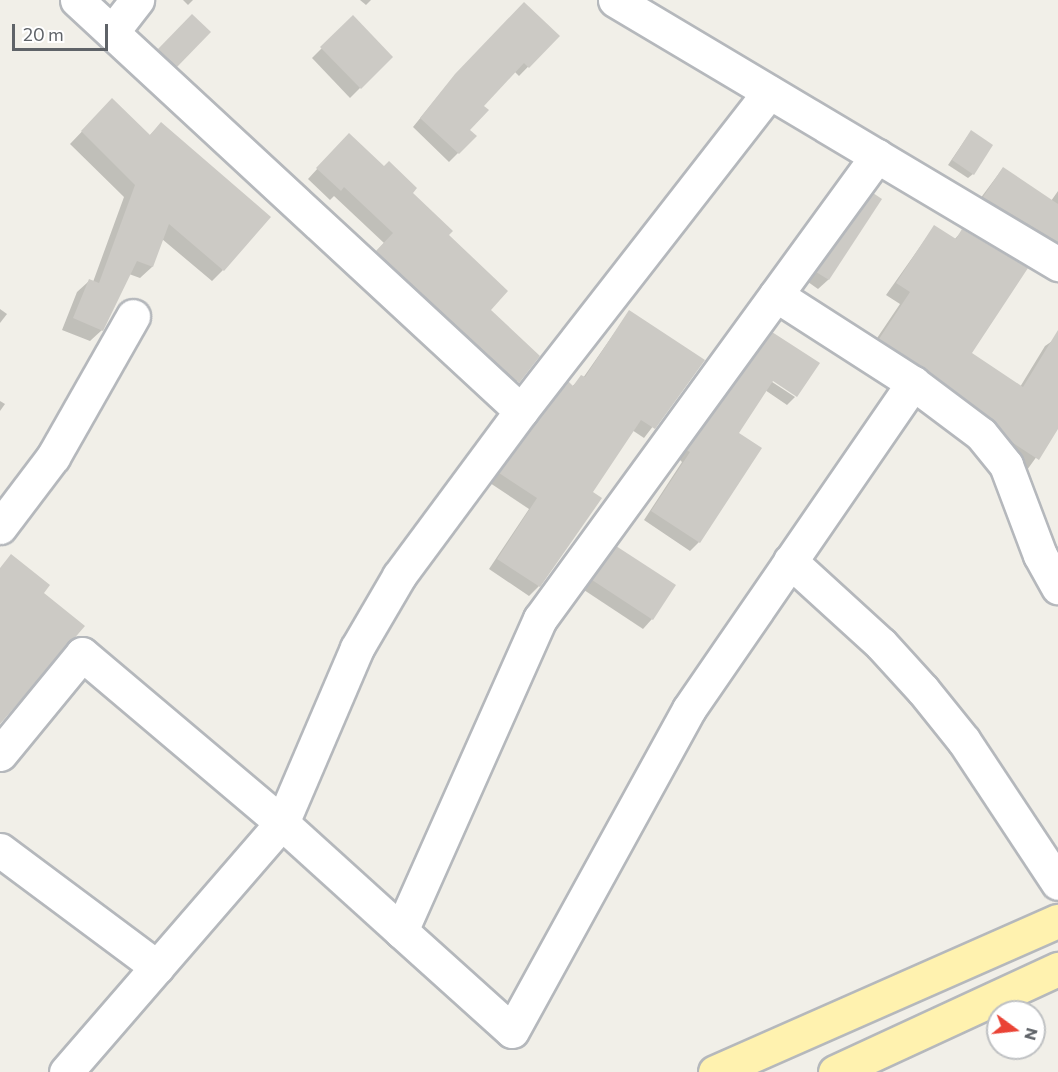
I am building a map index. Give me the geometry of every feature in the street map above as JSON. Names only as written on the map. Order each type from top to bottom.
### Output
[{"type":"main road","points":[[715,1072],[1058,921]]},
{"type":"main road","points":[[835,1072],[1058,969]]},
{"type":"street","points":[[77,0],[520,411]]},
{"type":"street","points":[[112,32],[137,0]]},
{"type":"street","points":[[615,0],[1058,264]]},
{"type":"street","points":[[66,1072],[282,823],[357,648],[399,576],[520,411],[769,92]]},
{"type":"street","points":[[401,931],[540,619],[877,156]]},
{"type":"street","points":[[776,295],[913,383],[981,434],[1006,465],[1040,555],[1058,587]]},
{"type":"street","points":[[0,527],[54,457],[134,316]]},
{"type":"street","points":[[0,754],[82,654],[282,823],[512,1031],[689,709],[913,383]]},
{"type":"street","points":[[790,561],[881,644],[923,690],[964,741],[1058,883]]},
{"type":"street","points":[[0,850],[157,967]]},
{"type":"building","points":[[524,2],[560,36],[529,68],[524,63],[484,106],[489,110],[470,130],[477,136],[459,154],[420,118],[455,74]]},
{"type":"building","points":[[192,14],[211,32],[177,67],[158,49]]},
{"type":"building","points":[[353,15],[393,57],[361,89],[320,47]]},
{"type":"building","points":[[112,98],[150,135],[161,122],[271,217],[224,271],[169,224],[153,267],[137,261],[103,331],[73,318],[89,279],[99,283],[135,185],[81,131]]},
{"type":"building","points":[[971,130],[993,145],[974,175],[952,160]]},
{"type":"building","points":[[349,133],[384,166],[389,161],[417,188],[413,193],[453,231],[449,235],[508,291],[491,310],[540,356],[519,383],[376,251],[393,233],[344,187],[341,191],[316,168]]},
{"type":"building","points":[[1003,167],[1058,204],[1058,242],[983,197]]},
{"type":"building","points":[[873,193],[882,199],[829,280],[816,272]]},
{"type":"building","points":[[934,225],[956,239],[962,229],[1028,268],[972,353],[1023,387],[1058,330],[1058,429],[1039,460],[1013,443],[992,419],[879,339],[910,292],[896,283]]},
{"type":"building","points":[[629,310],[705,360],[655,429],[641,420],[593,492],[602,498],[540,587],[497,559],[537,498],[499,473],[568,381],[573,386],[581,375],[585,377]]},
{"type":"building","points":[[772,332],[820,363],[797,397],[773,381],[739,433],[762,448],[700,543],[651,511],[690,452],[686,450]]},
{"type":"building","points":[[616,546],[676,585],[653,620],[592,580]]},
{"type":"building","points":[[11,554],[50,585],[44,593],[85,626],[0,724],[0,568]]}]
